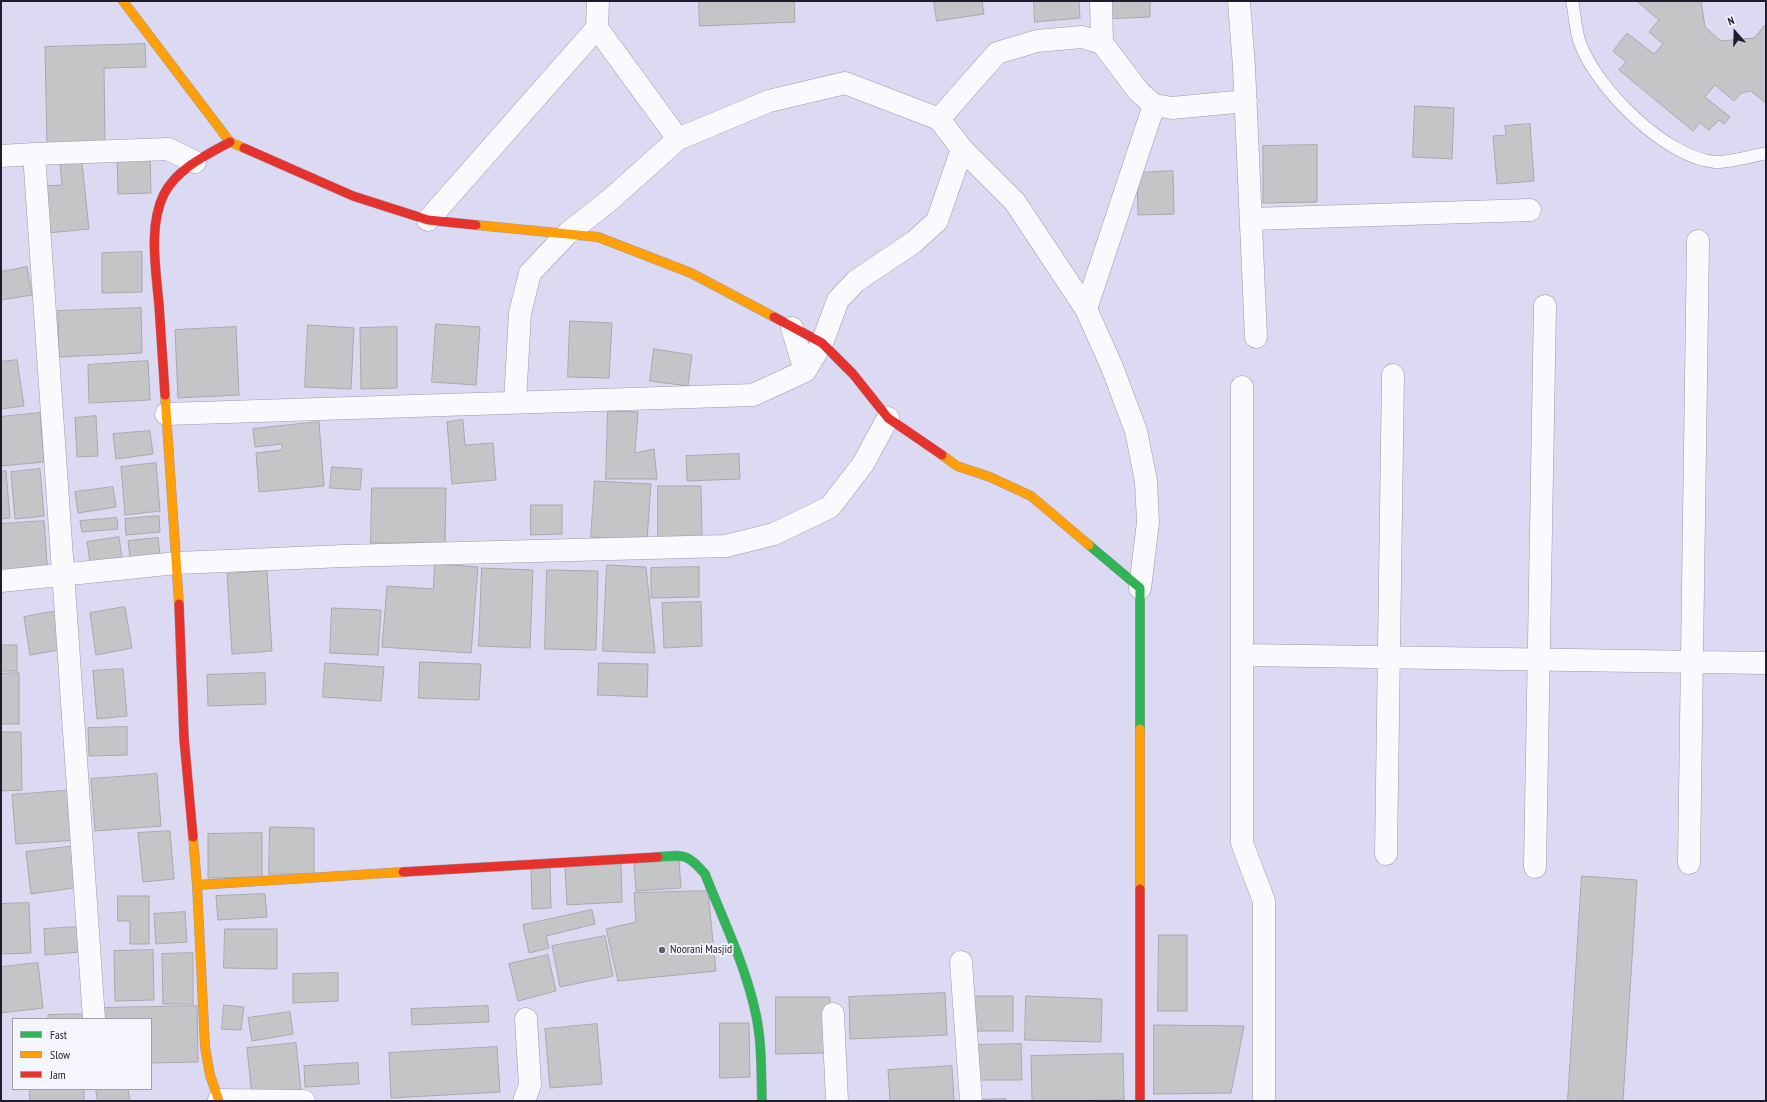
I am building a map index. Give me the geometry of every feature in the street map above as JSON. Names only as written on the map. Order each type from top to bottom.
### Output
[{"type":"street","points":[[123,1],[130,8],[230,142],[353,196],[428,220],[598,237],[690,273],[822,344],[854,374],[888,418],[957,466],[990,477],[1032,496],[1140,588]]},
{"type":"street","points":[[598,1],[597,28],[678,139]]},
{"type":"street","points":[[1101,1],[1102,43],[1139,92],[1154,105],[1172,108],[1246,101]]},
{"type":"street","points":[[1239,1],[1246,101],[1256,337]]},
{"type":"street","points":[[428,220],[597,28]]},
{"type":"street","points":[[938,119],[997,53],[1044,40],[1082,37],[1102,43]]},
{"type":"street","points":[[515,402],[520,314],[530,273],[568,233],[612,199],[678,139],[769,101],[845,83],[938,119],[962,149],[1015,202],[1086,309],[1112,367],[1136,431],[1146,481],[1148,522],[1140,588],[1140,1101]]},
{"type":"street","points":[[1086,309],[1154,105]]},
{"type":"street","points":[[230,142],[204,155],[174,179],[160,204],[155,250],[177,563],[184,738],[197,884],[205,1047],[210,1074],[219,1100],[304,1101]]},
{"type":"street","points":[[1,156],[168,149],[195,162]]},
{"type":"street","points":[[166,414],[754,395],[805,371],[822,344],[838,300],[856,281],[914,242],[937,221],[962,149]]},
{"type":"street","points":[[34,154],[94,1018]]},
{"type":"street","points":[[1251,219],[1530,210]]},
{"type":"street","points":[[1689,864],[1698,241]]},
{"type":"street","points":[[1535,867],[1545,306]]},
{"type":"street","points":[[792,328],[805,371]]},
{"type":"street","points":[[1386,854],[1393,374]]},
{"type":"street","points":[[1242,387],[1242,843],[1264,901],[1264,1101]]},
{"type":"street","points":[[1,580],[177,563],[344,556],[726,546],[774,534],[830,507],[864,464],[888,418]]},
{"type":"street","points":[[1242,655],[1766,663]]},
{"type":"street","points":[[197,884],[683,855],[695,862],[705,874],[748,986],[756,1015],[761,1047],[762,1101]]},
{"type":"street","points":[[961,962],[971,1101]]},
{"type":"street","points":[[833,1014],[837,1101]]},
{"type":"street","points":[[524,1101],[530,1084],[526,1019]]},
{"type":"lane","points":[[1572,1],[1580,43],[1601,81],[1638,122],[1682,153],[1715,163],[1766,153]]},
{"type":"building","points":[[699,1],[794,1],[795,22],[700,26]]},
{"type":"building","points":[[934,1],[982,1],[984,14],[937,21]]},
{"type":"building","points":[[1034,1],[1079,1],[1080,18],[1035,22]]},
{"type":"building","points":[[1105,1],[1150,1],[1150,17],[1105,19]]},
{"type":"building","points":[[1640,1],[1701,1],[1705,27],[1721,41],[1754,38],[1766,24],[1766,103],[1751,91],[1741,93],[1734,101],[1715,85],[1705,97],[1730,117],[1724,124],[1719,120],[1709,130],[1700,123],[1693,131],[1619,70],[1626,62],[1613,51],[1627,33],[1654,54],[1663,44],[1649,32],[1659,20],[1639,3]]},
{"type":"building","points":[[145,44],[146,67],[104,68],[105,142],[47,144],[45,47]]},
{"type":"building","points":[[1415,106],[1454,108],[1452,159],[1413,157]]},
{"type":"building","points":[[1530,124],[1534,181],[1497,184],[1493,136],[1506,135],[1505,126]]},
{"type":"building","points":[[1317,145],[1317,202],[1263,203],[1263,146]]},
{"type":"building","points":[[150,154],[151,193],[118,194],[117,155]]},
{"type":"building","points":[[82,163],[89,229],[48,233],[44,186],[62,185],[60,164]]},
{"type":"building","points":[[1173,171],[1174,214],[1138,215],[1137,173]]},
{"type":"building","points":[[142,252],[142,292],[102,293],[102,253]]},
{"type":"building","points":[[27,267],[32,295],[1,300],[1,272]]},
{"type":"building","points":[[141,308],[142,353],[59,357],[58,311]]},
{"type":"building","points":[[570,321],[612,323],[609,378],[568,377]]},
{"type":"building","points":[[436,324],[480,327],[476,385],[432,382]]},
{"type":"building","points":[[308,325],[354,328],[351,389],[305,387]]},
{"type":"building","points":[[236,327],[239,395],[178,398],[175,330]]},
{"type":"building","points":[[397,327],[397,388],[361,389],[360,328]]},
{"type":"building","points":[[654,349],[692,355],[688,386],[650,381]]},
{"type":"building","points":[[17,360],[24,406],[1,409],[1,362]]},
{"type":"building","points":[[148,361],[150,400],[89,403],[88,365]]},
{"type":"building","points":[[608,411],[638,412],[635,453],[654,449],[657,479],[606,479]]},
{"type":"building","points":[[40,413],[44,462],[1,466],[1,417]]},
{"type":"building","points":[[96,416],[98,456],[77,457],[75,418]]},
{"type":"building","points":[[463,420],[465,445],[493,443],[496,480],[452,484],[447,422]]},
{"type":"building","points":[[319,422],[324,486],[259,492],[256,453],[282,450],[282,444],[255,447],[253,429]]},
{"type":"building","points":[[150,431],[153,454],[116,459],[113,434]]},
{"type":"building","points":[[739,454],[740,479],[687,481],[686,456]]},
{"type":"building","points":[[156,463],[160,511],[125,515],[121,467]]},
{"type":"building","points":[[332,467],[362,469],[360,490],[330,488]]},
{"type":"building","points":[[40,469],[44,516],[15,519],[11,472]]},
{"type":"building","points":[[6,471],[10,518],[1,519],[1,472]]},
{"type":"building","points":[[595,481],[651,484],[647,540],[591,537]]},
{"type":"building","points":[[658,486],[701,486],[702,539],[658,539]]},
{"type":"building","points":[[113,487],[116,507],[78,513],[75,492]]},
{"type":"building","points":[[372,488],[446,488],[445,543],[371,543]]},
{"type":"building","points":[[531,505],[562,505],[562,534],[531,535]]},
{"type":"building","points":[[159,516],[160,532],[126,535],[125,519]]},
{"type":"building","points":[[117,518],[118,529],[82,532],[80,521]]},
{"type":"building","points":[[44,521],[48,576],[1,580],[1,524]]},
{"type":"building","points":[[119,537],[122,558],[90,562],[87,542]]},
{"type":"building","points":[[158,538],[161,563],[131,566],[128,541]]},
{"type":"building","points":[[435,564],[478,567],[471,653],[382,647],[387,586],[433,589]]},
{"type":"building","points":[[607,565],[646,567],[655,653],[603,651]]},
{"type":"building","points":[[699,567],[699,597],[651,598],[651,568]]},
{"type":"building","points":[[482,568],[533,570],[530,648],[479,646]]},
{"type":"building","points":[[547,570],[598,571],[596,650],[545,649]]},
{"type":"building","points":[[267,571],[272,651],[232,654],[227,574]]},
{"type":"building","points":[[701,602],[702,646],[664,648],[662,603]]},
{"type":"building","points":[[125,607],[132,648],[96,655],[90,613]]},
{"type":"building","points":[[332,608],[381,610],[378,655],[330,653]]},
{"type":"building","points":[[57,611],[64,649],[30,655],[24,617]]},
{"type":"building","points":[[1,645],[17,645],[17,671],[1,671]]},
{"type":"building","points":[[420,662],[481,664],[479,700],[419,698]]},
{"type":"building","points":[[325,663],[384,667],[381,701],[323,697]]},
{"type":"building","points":[[599,663],[648,664],[647,697],[598,695]]},
{"type":"building","points":[[123,669],[127,716],[97,719],[93,671]]},
{"type":"building","points":[[19,673],[19,724],[1,724],[1,674]]},
{"type":"building","points":[[265,673],[266,704],[208,706],[207,675]]},
{"type":"building","points":[[127,727],[127,755],[89,756],[88,728]]},
{"type":"building","points":[[1,732],[21,732],[22,790],[1,791]]},
{"type":"building","points":[[157,774],[161,826],[95,831],[91,779]]},
{"type":"building","points":[[75,790],[79,840],[16,844],[12,795]]},
{"type":"building","points":[[270,827],[314,828],[314,874],[269,874]]},
{"type":"building","points":[[170,831],[174,879],[143,882],[138,833]]},
{"type":"building","points":[[262,833],[262,877],[208,878],[208,834]]},
{"type":"building","points":[[75,846],[80,887],[31,894],[26,852]]},
{"type":"building","points":[[679,860],[681,888],[636,891],[634,864]]},
{"type":"building","points":[[621,863],[622,902],[567,905],[565,866]]},
{"type":"building","points":[[550,867],[551,908],[532,909],[531,868]]},
{"type":"building","points":[[1582,876],[1637,880],[1623,1101],[1568,1101]]},
{"type":"building","name":"Noorani Masjid","points":[[708,891],[716,971],[618,981],[606,929],[636,922],[634,893]]},
{"type":"building","points":[[265,894],[267,917],[218,920],[216,896]]},
{"type":"building","points":[[118,896],[149,896],[149,944],[130,944],[130,921],[118,921]]},
{"type":"building","points":[[29,903],[31,953],[1,954],[1,904]]},
{"type":"building","points":[[592,910],[595,924],[546,936],[549,948],[529,953],[523,925]]},
{"type":"building","points":[[185,912],[187,942],[156,944],[154,914]]},
{"type":"building","points":[[79,927],[80,952],[45,955],[44,929]]},
{"type":"building","points":[[225,929],[277,929],[277,969],[224,968]]},
{"type":"building","points":[[1159,935],[1187,935],[1187,1011],[1158,1011]]},
{"type":"building","points":[[605,936],[613,976],[560,987],[552,946]]},
{"type":"building","points":[[153,950],[154,1000],[115,1001],[114,951]]},
{"type":"building","points":[[193,953],[193,1004],[163,1004],[162,954]]},
{"type":"building","points":[[548,955],[556,991],[518,1001],[509,964]]},
{"type":"building","points":[[38,963],[43,1008],[1,1013],[1,967]]},
{"type":"building","points":[[338,973],[338,1001],[293,1003],[293,974]]},
{"type":"building","points":[[945,993],[947,1035],[850,1039],[849,997]]},
{"type":"building","points":[[974,996],[1013,996],[1013,1031],[975,1031]]},
{"type":"building","points":[[1026,996],[1102,999],[1101,1042],[1025,1040]]},
{"type":"building","points":[[776,997],[830,997],[830,1053],[776,1054]]},
{"type":"building","points":[[224,1005],[244,1007],[241,1030],[222,1029]]},
{"type":"building","points":[[197,1006],[198,1062],[152,1063],[152,1018],[102,1018],[102,1008]]},
{"type":"building","points":[[488,1006],[489,1022],[412,1025],[411,1009]]},
{"type":"building","points":[[290,1012],[293,1034],[252,1041],[248,1018]]},
{"type":"building","points":[[91,1014],[91,1018],[48,1018],[48,1015]]},
{"type":"building","points":[[720,1023],[749,1023],[750,1077],[720,1078]]},
{"type":"building","points":[[597,1024],[602,1084],[550,1088],[545,1029]]},
{"type":"building","points":[[1154,1025],[1244,1026],[1231,1093],[1154,1094]]},
{"type":"building","points":[[296,1043],[301,1090],[252,1096],[247,1048]]},
{"type":"building","points":[[1021,1044],[1022,1080],[976,1080],[975,1045]]},
{"type":"building","points":[[497,1047],[500,1092],[391,1098],[389,1053]]},
{"type":"building","points":[[1123,1054],[1124,1100],[1032,1101],[1031,1056]]},
{"type":"building","points":[[358,1063],[359,1084],[305,1087],[304,1066]]},
{"type":"building","points":[[952,1066],[954,1101],[890,1101],[888,1070]]},
{"type":"building","points":[[30,1090],[84,1090],[84,1101],[30,1101]]},
{"type":"building","points":[[96,1090],[128,1090],[130,1101],[98,1101]]},
{"type":"building","points":[[1006,1099],[1006,1101],[973,1101],[973,1100]]},
{"type":"traffic: fast","points":[[1089,545],[1140,588],[1140,729]]},
{"type":"traffic: fast","points":[[658,857],[684,857],[694,862],[705,874],[734,943],[752,997],[759,1036],[762,1101]]},
{"type":"traffic: slow","points":[[123,1],[230,142],[244,148]]},
{"type":"traffic: slow","points":[[476,225],[598,237],[691,273],[774,317]]},
{"type":"traffic: slow","points":[[165,395],[179,604]]},
{"type":"traffic: slow","points":[[942,455],[957,466],[990,477],[1031,496],[1089,545]]},
{"type":"traffic: slow","points":[[1140,729],[1140,889]]},
{"type":"traffic: slow","points":[[193,837],[197,885],[205,1047],[210,1075],[219,1101]]},
{"type":"traffic: slow","points":[[197,885],[403,872]]},
{"type":"traffic: jam","points":[[165,395],[154,248],[156,220],[159,207],[164,194],[176,177],[202,158],[230,142]]},
{"type":"traffic: jam","points":[[244,148],[353,196],[428,220],[476,225]]},
{"type":"traffic: jam","points":[[774,317],[822,343],[853,374],[888,418],[942,455]]},
{"type":"traffic: jam","points":[[179,604],[184,738],[193,837]]},
{"type":"traffic: jam","points":[[403,872],[658,857]]},
{"type":"traffic: jam","points":[[1140,889],[1140,1101]]},
{"type":"place","name":"Noorani Masjid","points":[[662,950]]}]
